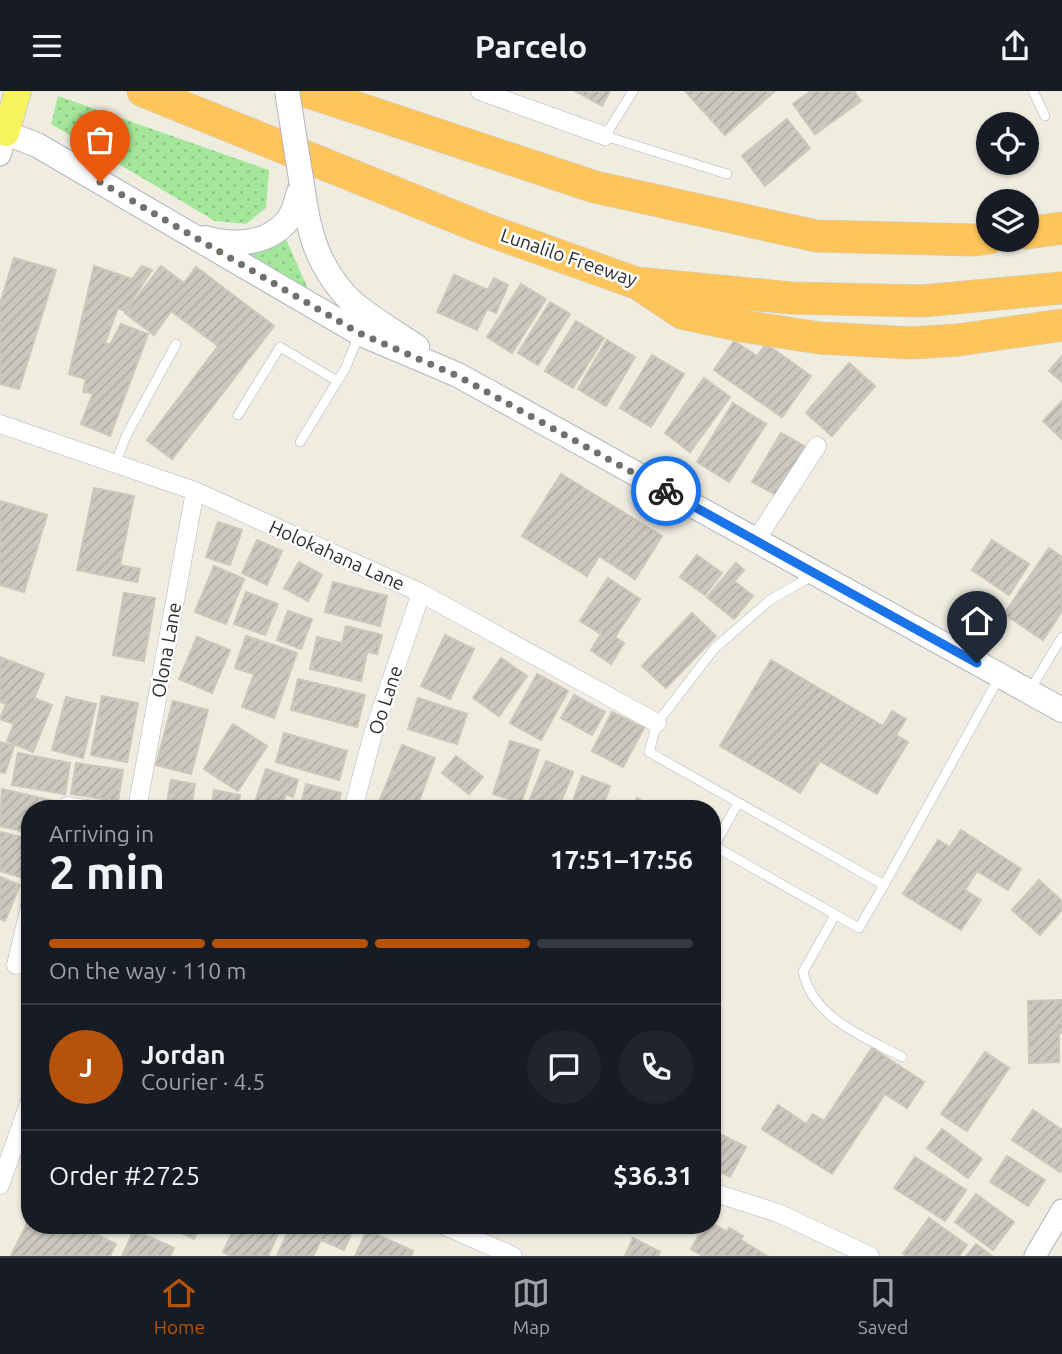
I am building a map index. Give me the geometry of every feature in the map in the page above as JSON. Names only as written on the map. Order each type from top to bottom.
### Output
[{"type":"highway","name":"Lunalilo Freeway","points":[[144,91],[485,229],[636,282],[791,298],[922,301],[1062,288]]},
{"type":"highway","points":[[306,91],[595,187],[816,236],[976,240]]},
{"type":"highway","points":[[1039,231],[1062,228]]},
{"type":"highway","points":[[636,282],[682,313],[820,338],[911,343],[972,339],[1062,325]]},
{"type":"main road","points":[[18,91],[2,139],[37,145],[359,333],[458,376],[1062,710]]},
{"type":"main road","points":[[287,91],[309,230],[323,264],[347,297],[458,376]]},
{"type":"main road","points":[[183,231],[235,244],[267,238],[289,219],[302,185]]},
{"type":"street","points":[[480,91],[605,136]]},
{"type":"street","name":"Holokahana Lane","points":[[0,424],[195,491],[421,593],[657,723]]},
{"type":"street","points":[[756,540],[817,446]]},
{"type":"street","name":"Olona Lane","points":[[139,800],[195,491]]},
{"type":"street","name":"Oo Lane","points":[[355,800],[373,734],[421,593]]},
{"type":"street","points":[[16,965],[21,949]]},
{"type":"street","points":[[0,1185],[21,1126]]},
{"type":"street","points":[[721,1195],[778,1213],[870,1256]]},
{"type":"street","points":[[1035,1256],[1062,1210]]},
{"type":"street","points":[[463,1234],[513,1256]]},
{"type":"lane","points":[[633,91],[605,136],[727,174]]},
{"type":"lane","points":[[1032,91],[1045,116]]},
{"type":"lane","points":[[300,442],[345,369],[359,333]]},
{"type":"lane","points":[[115,465],[126,436],[176,344]]},
{"type":"lane","points":[[237,415],[280,347],[337,381]]},
{"type":"lane","points":[[816,573],[770,600],[714,649],[657,723],[649,752],[884,885]]},
{"type":"lane","points":[[1029,692],[1062,637]]},
{"type":"lane","points":[[721,850],[859,928],[1000,675]]},
{"type":"lane","points":[[721,833],[738,803]]},
{"type":"lane","points":[[835,915],[803,972],[806,986],[815,1001],[837,1023],[902,1056]]},
{"type":"green space","points":[[58,96],[269,170],[266,208],[246,224],[215,221],[51,124]]},
{"type":"green space","points":[[280,226],[313,300],[237,256]]},
{"type":"building","points":[[575,91],[610,91],[602,106]]},
{"type":"building","points":[[685,91],[775,91],[725,135]]},
{"type":"building","points":[[811,91],[854,91],[861,101],[815,134],[793,104]]},
{"type":"building","points":[[787,119],[810,148],[765,186],[742,156]]},
{"type":"building","points":[[14,258],[56,270],[19,389],[0,384],[0,304]]},
{"type":"building","points":[[94,266],[132,279],[142,266],[152,270],[125,311],[118,308],[105,343],[110,345],[121,324],[148,334],[110,436],[81,424],[93,393],[83,392],[86,379],[69,374]]},
{"type":"building","points":[[161,266],[184,283],[196,267],[274,326],[172,459],[147,440],[218,346],[171,311],[154,335],[125,313]]},
{"type":"building","points":[[454,275],[488,290],[494,278],[508,285],[496,313],[487,309],[477,330],[437,312]]},
{"type":"building","points":[[521,284],[546,299],[512,353],[487,337]]},
{"type":"building","points":[[550,302],[570,314],[538,365],[518,353]]},
{"type":"building","points":[[576,321],[604,338],[573,388],[545,371]]},
{"type":"building","points":[[607,340],[635,357],[606,406],[578,389]]},
{"type":"building","points":[[734,341],[757,356],[766,344],[811,376],[782,417],[714,370]]},
{"type":"building","points":[[652,355],[684,374],[651,427],[620,408]]},
{"type":"building","points":[[1062,356],[1062,382],[1049,371]]},
{"type":"building","points":[[849,363],[875,386],[832,436],[806,413]]},
{"type":"building","points":[[704,378],[730,397],[690,452],[665,433]]},
{"type":"building","points":[[1062,401],[1062,439],[1043,421]]},
{"type":"building","points":[[733,403],[766,424],[729,482],[697,462]]},
{"type":"building","points":[[781,433],[808,448],[780,497],[752,482]]},
{"type":"building","points":[[561,474],[662,536],[635,579],[599,556],[587,576],[522,536]]},
{"type":"building","points":[[94,488],[134,496],[120,565],[140,569],[137,582],[77,570]]},
{"type":"building","points":[[0,501],[47,515],[24,592],[0,585]]},
{"type":"building","points":[[218,522],[242,530],[230,565],[206,557]]},
{"type":"building","points":[[257,540],[282,551],[267,585],[242,573]]},
{"type":"building","points":[[992,540],[1029,564],[1009,595],[972,570]]},
{"type":"building","points":[[1049,548],[1062,557],[1062,611],[1043,640],[1004,614]]},
{"type":"building","points":[[697,555],[722,573],[705,595],[680,577]]},
{"type":"building","points":[[299,562],[322,575],[308,601],[284,588]]},
{"type":"building","points":[[736,563],[744,570],[734,581],[753,596],[734,619],[707,597]]},
{"type":"building","points":[[214,566],[244,579],[226,624],[195,612]]},
{"type":"building","points":[[608,578],[640,599],[615,637],[624,643],[611,664],[591,650],[601,634],[580,621]]},
{"type":"building","points":[[333,582],[387,596],[380,626],[325,612]]},
{"type":"building","points":[[246,592],[278,604],[265,635],[234,624]]},
{"type":"building","points":[[124,593],[155,598],[144,661],[113,655]]},
{"type":"building","points":[[288,611],[312,619],[301,649],[277,640]]},
{"type":"building","points":[[692,613],[716,636],[666,688],[642,666]]},
{"type":"building","points":[[346,626],[382,635],[377,654],[367,652],[361,681],[310,669],[317,637],[342,643]]},
{"type":"building","points":[[445,635],[474,649],[450,699],[421,686]]},
{"type":"building","points":[[246,636],[297,653],[274,718],[242,707],[254,674],[235,668]]},
{"type":"building","points":[[197,637],[230,650],[212,693],[179,679]]},
{"type":"building","points":[[0,657],[44,674],[34,698],[52,705],[33,752],[7,741],[14,724],[0,719],[6,704],[0,702]]},
{"type":"building","points":[[501,658],[527,676],[499,716],[473,698]]},
{"type":"building","points":[[771,660],[883,726],[892,711],[906,719],[896,735],[908,742],[877,794],[820,761],[800,793],[720,746]]},
{"type":"building","points":[[537,674],[568,691],[541,740],[510,723]]},
{"type":"building","points":[[298,679],[365,695],[357,727],[291,710]]},
{"type":"building","points":[[574,695],[605,712],[592,735],[561,718]]},
{"type":"building","points":[[102,696],[138,703],[127,762],[91,755]]},
{"type":"building","points":[[66,697],[96,704],[83,758],[52,750]]},
{"type":"building","points":[[418,698],[467,714],[457,744],[408,729]]},
{"type":"building","points":[[173,701],[208,710],[191,774],[156,765]]},
{"type":"building","points":[[612,712],[644,728],[623,767],[592,751]]},
{"type":"building","points":[[233,724],[267,746],[238,791],[204,769]]},
{"type":"building","points":[[284,733],[347,751],[339,780],[276,762]]},
{"type":"building","points":[[510,741],[539,750],[522,800],[493,794]]},
{"type":"building","points":[[0,742],[14,746],[5,773],[0,772]]},
{"type":"building","points":[[402,745],[435,758],[419,800],[380,800]]},
{"type":"building","points":[[18,753],[70,763],[65,794],[12,785]]},
{"type":"building","points":[[456,756],[483,777],[469,794],[442,773]]},
{"type":"building","points":[[546,761],[573,772],[562,800],[530,799]]},
{"type":"building","points":[[76,763],[123,770],[118,800],[71,794]]},
{"type":"building","points":[[266,769],[298,780],[293,797],[286,794],[284,800],[256,800]]},
{"type":"building","points":[[582,776],[610,786],[605,800],[573,800]]},
{"type":"building","points":[[171,780],[195,784],[192,800],[168,800]]},
{"type":"building","points":[[306,784],[341,793],[339,800],[302,800]]},
{"type":"building","points":[[2,789],[50,800],[21,800],[21,831],[0,826]]},
{"type":"building","points":[[214,790],[240,795],[239,800],[212,800]]},
{"type":"building","points":[[961,830],[1021,869],[1008,890],[977,871],[965,890],[981,900],[961,930],[903,894],[938,840],[950,847]]},
{"type":"building","points":[[0,832],[21,837],[20,877],[0,871]]},
{"type":"building","points":[[0,877],[20,885],[5,921],[0,919]]},
{"type":"building","points":[[1039,880],[1062,901],[1062,910],[1040,935],[1012,910]]},
{"type":"building","points":[[1062,1000],[1059,1062],[1029,1063],[1028,1001]]},
{"type":"building","points":[[872,1048],[924,1082],[907,1108],[885,1094],[832,1174],[762,1129],[778,1105],[806,1124],[813,1114],[824,1121]]},
{"type":"building","points":[[985,1052],[1009,1068],[967,1131],[941,1114]]},
{"type":"building","points":[[1033,1110],[1062,1130],[1060,1172],[1012,1140]]},
{"type":"building","points":[[942,1129],[982,1159],[968,1178],[927,1148]]},
{"type":"building","points":[[721,1134],[746,1147],[730,1177],[721,1172]]},
{"type":"building","points":[[1007,1156],[1045,1180],[1028,1206],[990,1182]]},
{"type":"building","points":[[915,1157],[966,1190],[945,1221],[894,1188]]},
{"type":"building","points":[[976,1194],[1014,1222],[993,1250],[955,1222]]},
{"type":"building","points":[[929,1218],[967,1245],[959,1256],[903,1254]]},
{"type":"building","points":[[721,1228],[727,1232],[729,1228],[743,1236],[741,1240],[767,1256],[703,1256],[691,1249],[700,1234],[721,1234]]},
{"type":"building","points":[[22,1234],[95,1234],[116,1244],[110,1256],[11,1256]]},
{"type":"building","points":[[132,1234],[143,1234],[174,1248],[170,1256],[122,1256]]},
{"type":"building","points":[[183,1234],[196,1234],[194,1239]]},
{"type":"building","points":[[232,1234],[278,1234],[268,1256],[231,1256],[223,1252]]},
{"type":"building","points":[[287,1234],[351,1234],[344,1250],[321,1240],[313,1256],[277,1256]]},
{"type":"building","points":[[365,1234],[376,1234],[413,1251],[411,1256],[355,1256]]},
{"type":"building","points":[[633,1238],[660,1252],[658,1256],[625,1256]]},
{"type":"building","points":[[976,1244],[992,1256],[966,1256]]},
{"type":"way so far","points":[[100,182],[359,333],[458,376],[666,491]]},
{"type":"route","points":[[666,491],[977,663]]}]
